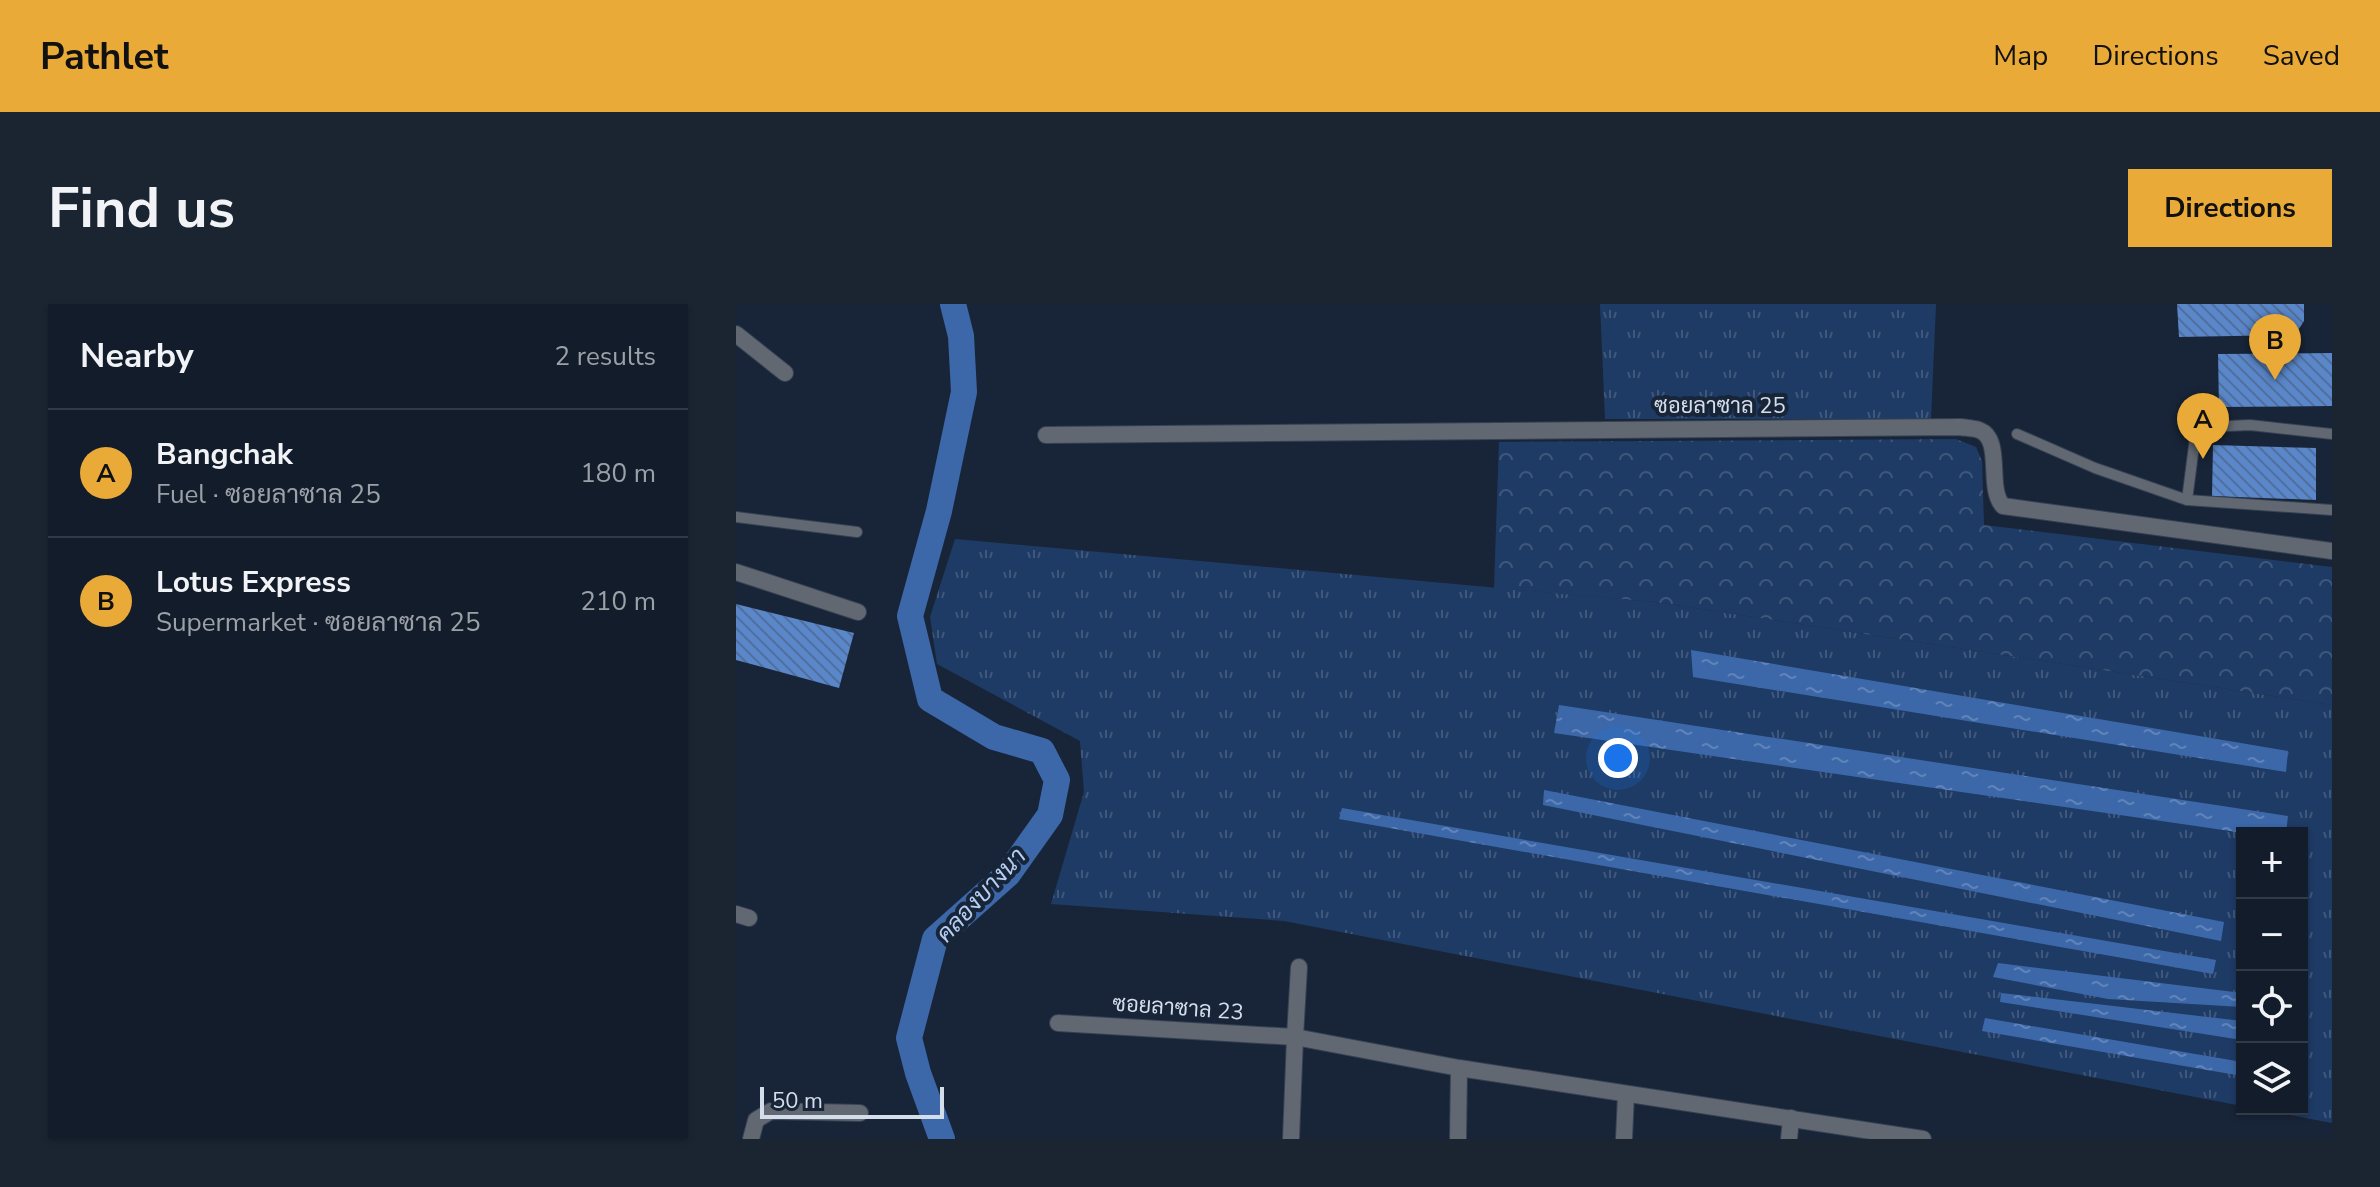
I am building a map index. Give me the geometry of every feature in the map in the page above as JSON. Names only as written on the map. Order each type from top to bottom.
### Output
[{"type":"street","points":[[736,334],[785,373]]},
{"type":"street","name":"ซอยลาซาล 25","points":[[1046,435],[1960,427],[1979,430],[1991,443],[1995,493],[2003,506],[2332,551]]},
{"type":"street","points":[[736,572],[858,612]]},
{"type":"street","points":[[1291,1139],[1299,967]]},
{"type":"street","name":"ซอยลาซาล 23","points":[[1058,1023],[1295,1037],[1459,1068],[1923,1139]]},
{"type":"street","points":[[1458,1139],[1459,1068]]},
{"type":"street","points":[[1624,1139],[1626,1094]]},
{"type":"street","points":[[751,1139],[756,1120],[771,1111],[860,1113]]},
{"type":"street","points":[[1789,1139],[1791,1118]]},
{"type":"lane","points":[[2187,500],[2195,438],[2207,427],[2250,425],[2332,434]]},
{"type":"lane","points":[[2017,434],[2095,468],[2187,500],[2332,510]]},
{"type":"lane","points":[[736,517],[857,532]]},
{"type":"green space","points":[[1600,304],[1936,304],[1931,419],[1605,419]]},
{"type":"green space","points":[[1956,439],[1976,447],[1982,461],[1984,525],[2332,567],[2332,705],[1655,602],[1494,588],[1499,442]]},
{"type":"green space","points":[[955,539],[1655,602],[2332,705],[2332,1123],[2290,1115],[2308,1115],[2308,827],[2236,827],[2236,1105],[1284,921],[1051,904],[1084,792],[1080,741],[937,664],[930,617]]},
{"type":"water","points":[[1691,650],[2288,751],[2286,772],[1693,677]]},
{"type":"water","points":[[1559,705],[2288,816],[2287,827],[2236,827],[2236,832],[1554,733]]},
{"type":"water","points":[[1544,790],[2224,922],[2221,941],[1543,805]]},
{"type":"water","points":[[1342,808],[2216,960],[2213,974],[1339,819]]},
{"type":"water","points":[[1998,963],[2236,992],[2236,1007],[2108,999],[1993,977]]},
{"type":"water","points":[[2001,993],[2236,1020],[2236,1039],[2000,1002]]},
{"type":"water","points":[[1985,1018],[2236,1061],[2236,1075],[1982,1031]]},
{"type":"building","points":[[2177,304],[2304,304],[2304,321],[2295,335],[2179,337]]},
{"type":"building","points":[[2332,353],[2332,406],[2219,407],[2218,354]]},
{"type":"building","points":[[2213,445],[2316,448],[2316,500],[2212,496]]},
{"type":"building","points":[[736,604],[854,633],[839,688],[736,660]]},
{"type":"waterway","name":"คลองบางนา","points":[[942,1139],[909,1038],[935,939],[1008,874],[1050,815],[1057,780],[1042,751],[994,737],[930,699],[910,616],[939,511],[964,392],[961,336],[953,304]]},
{"type":"place","name":"Lotus Express","points":[[2275,380]]},
{"type":"place","name":"Bangchak","points":[[2203,459]]}]
